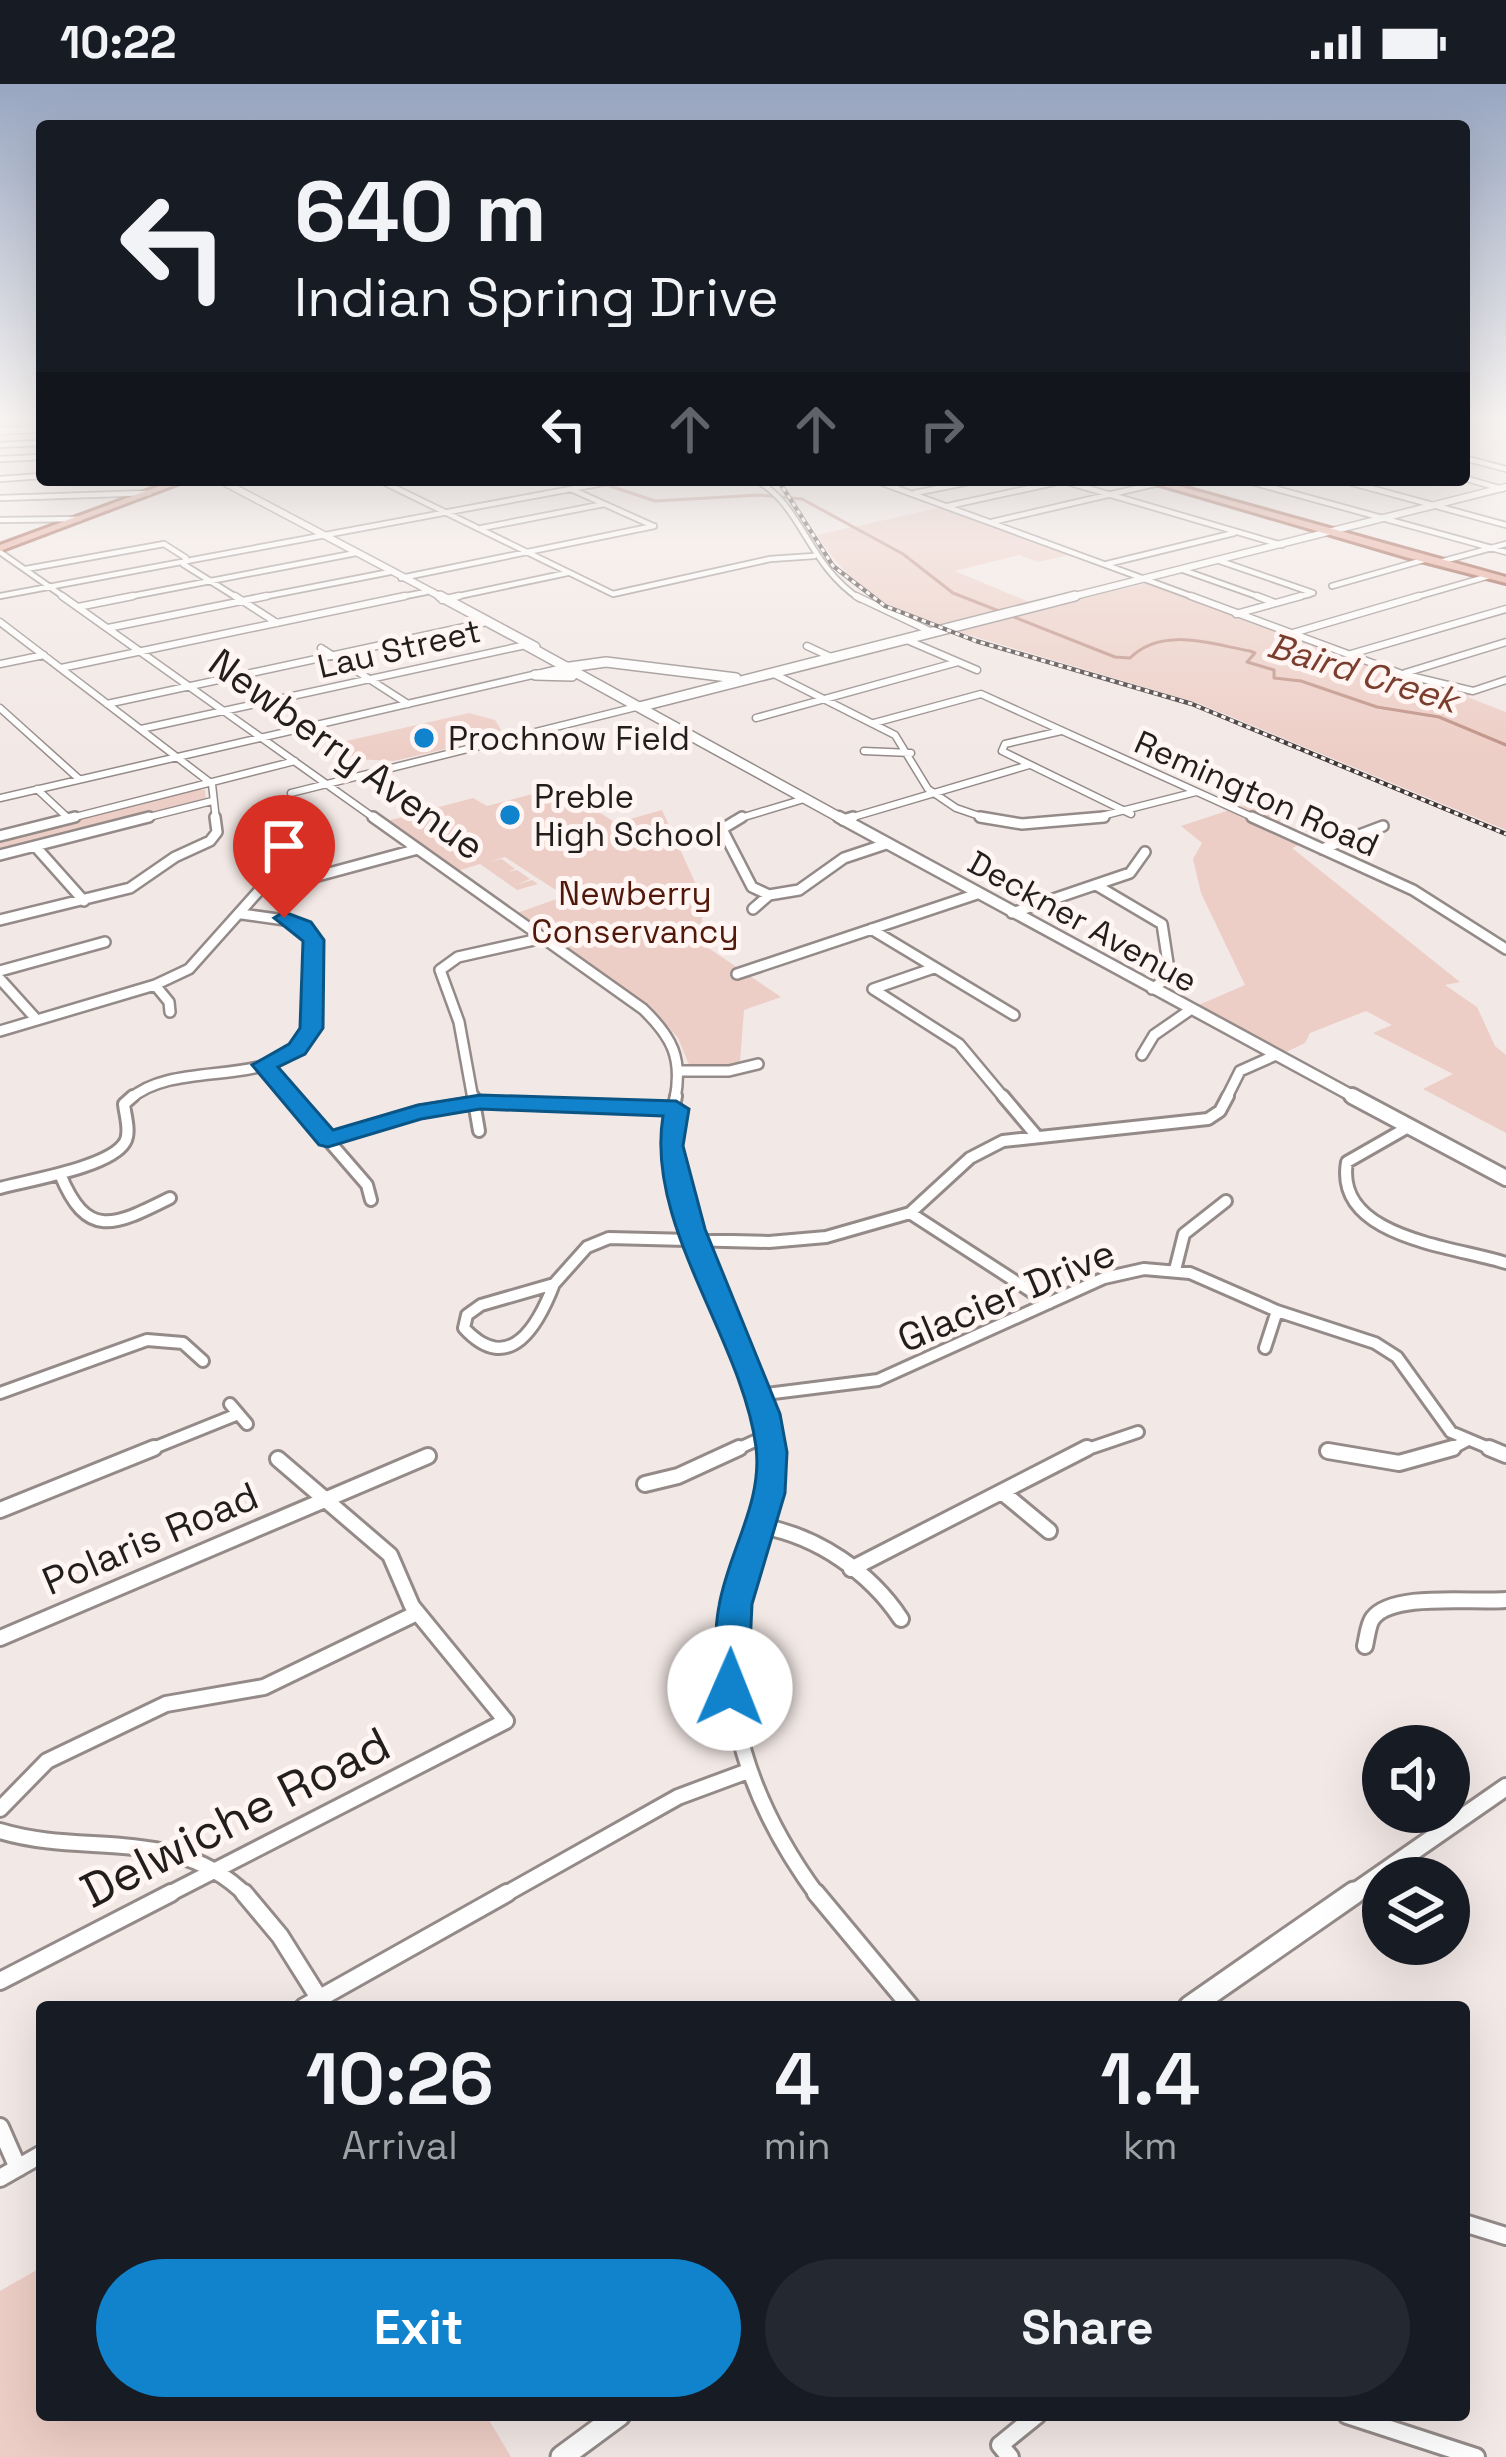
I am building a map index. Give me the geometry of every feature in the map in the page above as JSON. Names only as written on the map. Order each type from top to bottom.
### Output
[{"type":"main road","points":[[0,550],[41,534]]},
{"type":"main road","points":[[1338,534],[1506,580]]},
{"type":"street","name":"Deckner Avenue","points":[[319,534],[1012,914],[1506,1178]]},
{"type":"street","points":[[0,596],[335,534]]},
{"type":"street","points":[[487,534],[613,594],[770,559],[814,556]]},
{"type":"street","points":[[401,578],[617,534]]},
{"type":"street","points":[[800,534],[814,556],[849,592],[934,633]]},
{"type":"street","points":[[1017,534],[1402,674],[1473,691],[1506,680]]},
{"type":"street","points":[[1103,565],[1231,534]]},
{"type":"street","points":[[1244,534],[1282,545]]},
{"type":"street","points":[[0,1031],[155,985],[197,964],[306,838],[291,793],[1325,534]]},
{"type":"street","points":[[1439,534],[1492,548]]},
{"type":"street","points":[[25,569],[164,544],[210,581],[277,622]]},
{"type":"street","points":[[1332,586],[1429,559],[1506,548]]},
{"type":"street","name":"Newberry Avenue","points":[[0,550],[651,1016],[674,1044],[681,1071]]},
{"type":"street","points":[[78,607],[356,554]]},
{"type":"street","points":[[1220,561],[1313,593],[1236,614]]},
{"type":"street","points":[[1183,570],[1275,603]]},
{"type":"street","points":[[108,628],[390,572]]},
{"type":"street","points":[[442,601],[568,573]]},
{"type":"street","points":[[1289,634],[1490,576]]},
{"type":"street","points":[[61,668],[426,592]]},
{"type":"street","points":[[1348,655],[1506,609]]},
{"type":"street","points":[[0,622],[212,784]]},
{"type":"street","points":[[107,704],[483,623]]},
{"type":"street","points":[[907,640],[976,670]]},
{"type":"street","points":[[1402,674],[1506,642]]},
{"type":"street","name":"Deckner Avenue","points":[[526,645],[571,670]]},
{"type":"street","name":"Lau Street","points":[[141,729],[526,645]]},
{"type":"street","points":[[807,646],[832,658]]},
{"type":"street","points":[[321,648],[409,704]]},
{"type":"street","points":[[0,664],[44,655]]},
{"type":"street","points":[[554,657],[633,663],[708,678],[766,675],[902,740],[919,778],[933,794],[971,812],[1025,822],[1078,823],[1132,814],[1196,792]]},
{"type":"street","points":[[756,718],[958,662]]},
{"type":"street","points":[[571,670],[587,663]]},
{"type":"street","points":[[0,798],[535,675],[625,665],[713,680],[766,675]]},
{"type":"street","name":"Remington Road","points":[[874,723],[980,694],[1448,909],[1506,949]]},
{"type":"street","points":[[0,708],[79,779]]},
{"type":"street","points":[[1061,731],[1002,746],[1003,752],[1132,814]]},
{"type":"street","points":[[864,751],[911,753]]},
{"type":"street","points":[[0,836],[296,761]]},
{"type":"street","points":[[843,820],[1030,765]]},
{"type":"street","points":[[0,920],[137,885],[175,857],[210,842],[217,832],[212,784]]},
{"type":"street","points":[[37,789],[69,819]]},
{"type":"street","points":[[804,799],[735,819],[722,829],[752,887],[769,895],[796,892],[844,858],[886,844]]},
{"type":"street","points":[[0,855],[212,801]]},
{"type":"street","points":[[1322,849],[1383,826]]},
{"type":"street","points":[[35,846],[84,902]]},
{"type":"street","points":[[314,877],[418,849]]},
{"type":"street","points":[[1012,914],[1134,872],[1145,852]]},
{"type":"street","points":[[1096,885],[1162,924],[1171,976],[1152,989]]},
{"type":"street","points":[[737,974],[977,894]]},
{"type":"street","points":[[753,908],[769,895]]},
{"type":"street","points":[[0,1188],[100,1161],[124,1145],[124,1104],[137,1091],[263,1065],[288,1055],[310,1034],[314,940],[309,931],[292,921],[242,914]]},
{"type":"street","points":[[871,929],[1014,1015]]},
{"type":"street","points":[[479,1131],[459,1022],[440,970],[458,957],[543,938]]},
{"type":"street","points":[[37,1020],[0,975],[105,942]]},
{"type":"street","points":[[934,968],[873,989],[959,1044],[1035,1134]]},
{"type":"street","points":[[155,985],[166,997],[170,1012]]},
{"type":"street","points":[[1142,1055],[1154,1035],[1190,1010]]},
{"type":"street","points":[[554,1284],[475,1308],[464,1322],[467,1334],[489,1344],[523,1339],[535,1329],[554,1284],[584,1250],[600,1240],[805,1240],[880,1225],[910,1213],[980,1151],[1035,1134],[1208,1119],[1220,1111],[1240,1071],[1276,1055]]},
{"type":"street","points":[[758,1064],[729,1071],[681,1071],[671,1146],[696,1240],[770,1435],[772,1475],[736,1604],[730,1659],[734,1718],[748,1771],[775,1834],[818,1903],[906,2001]]},
{"type":"street","points":[[263,1065],[367,1185],[371,1200]]},
{"type":"street","points":[[328,1139],[418,1112],[476,1103],[676,1109]]},
{"type":"street","points":[[1410,1126],[1347,1162],[1342,1184],[1351,1202],[1375,1222],[1398,1232],[1506,1263]]},
{"type":"street","points":[[60,1174],[75,1209],[90,1218],[124,1217],[170,1198]]},
{"type":"street","points":[[1175,1270],[1184,1234],[1222,1209],[1226,1201]]},
{"type":"street","points":[[910,1213],[1049,1303]]},
{"type":"street","name":"Glacier Drive","points":[[758,1395],[878,1380],[1117,1274],[1175,1270],[1206,1277],[1277,1311],[1384,1347],[1445,1426],[1466,1441],[1506,1455]]},
{"type":"street","points":[[1265,1348],[1277,1311]]},
{"type":"street","points":[[0,1393],[132,1344],[183,1343],[203,1360]]},
{"type":"street","points":[[0,1510],[238,1414]]},
{"type":"street","points":[[850,1570],[1101,1441],[1138,1432]]},
{"type":"street","points":[[644,1484],[678,1476],[770,1435]]},
{"type":"street","points":[[1328,1451],[1364,1461],[1403,1464],[1434,1460],[1466,1441]]},
{"type":"street","name":"Polaris Road","points":[[0,1638],[428,1456]]},
{"type":"street","points":[[0,1808],[47,1761],[145,1714],[193,1696],[264,1687],[417,1613],[390,1555],[278,1459]]},
{"type":"street","points":[[1002,1492],[1049,1531]]},
{"type":"street","points":[[761,1526],[799,1534],[890,1601],[901,1619]]},
{"type":"street","points":[[1365,1646],[1372,1619],[1390,1606],[1413,1600],[1467,1604],[1506,1600]]},
{"type":"street","name":"Delwiche Road","points":[[0,1982],[506,1721],[417,1613]]},
{"type":"street","points":[[316,2001],[678,1797],[748,1771]]},
{"type":"street","points":[[1199,2001],[1506,1786]]},
{"type":"street","points":[[0,1831],[34,1840],[156,1847],[217,1870],[271,1918],[311,2001]]},
{"type":"street","points":[[0,2127],[17,2168]]},
{"type":"street","points":[[0,2178],[36,2157]]},
{"type":"street","points":[[1470,2225],[1506,2236]]},
{"type":"street","points":[[562,2457],[611,2421]]},
{"type":"street","points":[[1005,2451],[1032,2421]]},
{"type":"street","points":[[1365,2421],[1476,2457]]},
{"type":"green space","points":[[1013,534],[1069,555],[1038,562],[1019,555],[955,571],[1036,605],[944,629],[871,594],[843,569],[817,535]]},
{"type":"green space","points":[[1147,583],[1393,673],[1476,693],[1467,697],[1506,712],[1506,830],[1198,703],[952,630]]},
{"type":"green space","points":[[469,713],[495,720],[501,730],[488,739],[394,761],[354,759],[342,742]]},
{"type":"green space","name":"Newberry Conservancy","points":[[559,787],[616,823],[662,810],[705,904],[698,941],[781,997],[744,1010],[740,1062],[719,1068],[690,1067],[678,1038],[657,1014],[517,913],[565,896],[505,857],[489,862],[502,859],[515,869],[508,872],[517,870],[530,879],[516,885],[532,880],[538,884],[517,890],[480,864],[457,871],[387,821],[473,798],[487,806]]},
{"type":"green space","points":[[205,790],[206,800],[0,853],[0,837]]},
{"type":"green space","points":[[1269,797],[1296,809],[1279,817],[1283,834],[1303,843],[1292,848],[1460,982],[1445,985],[1477,1007],[1495,1046],[1506,1055],[1506,1133],[1423,1089],[1453,1074],[1373,1033],[1392,1025],[1366,1011],[1310,1033],[1305,1043],[1282,1054],[1194,1007],[1245,985],[1201,893],[1193,859],[1202,843],[1181,826]]},
{"type":"green space","points":[[36,2270],[36,2421],[490,2421],[511,2457],[0,2457],[0,2291]]},
{"type":"waterway","name":"Baird Creek","points":[[866,534],[903,554],[953,593],[999,611]]},
{"type":"waterway","name":"Baird Creek","points":[[1014,617],[1115,657],[1130,658],[1143,648],[1171,640],[1250,651],[1255,653],[1247,662],[1274,670],[1274,678],[1301,681],[1377,707],[1439,717],[1506,745]]},
{"type":"railway","points":[[812,534],[833,566],[885,606],[976,641],[1192,704],[1506,834]]},
{"type":"place","name":"Prochnow Field","points":[[424,738]]},
{"type":"place","name":"Preble High School","points":[[510,815]]},
{"type":"route","points":[[284,918],[303,926],[314,940],[312,1028],[297,1049],[263,1065],[328,1139],[418,1112],[480,1102],[676,1109],[671,1146],[692,1229],[765,1414],[772,1452],[770,1493],[742,1578],[731,1631],[730,1688]]}]
